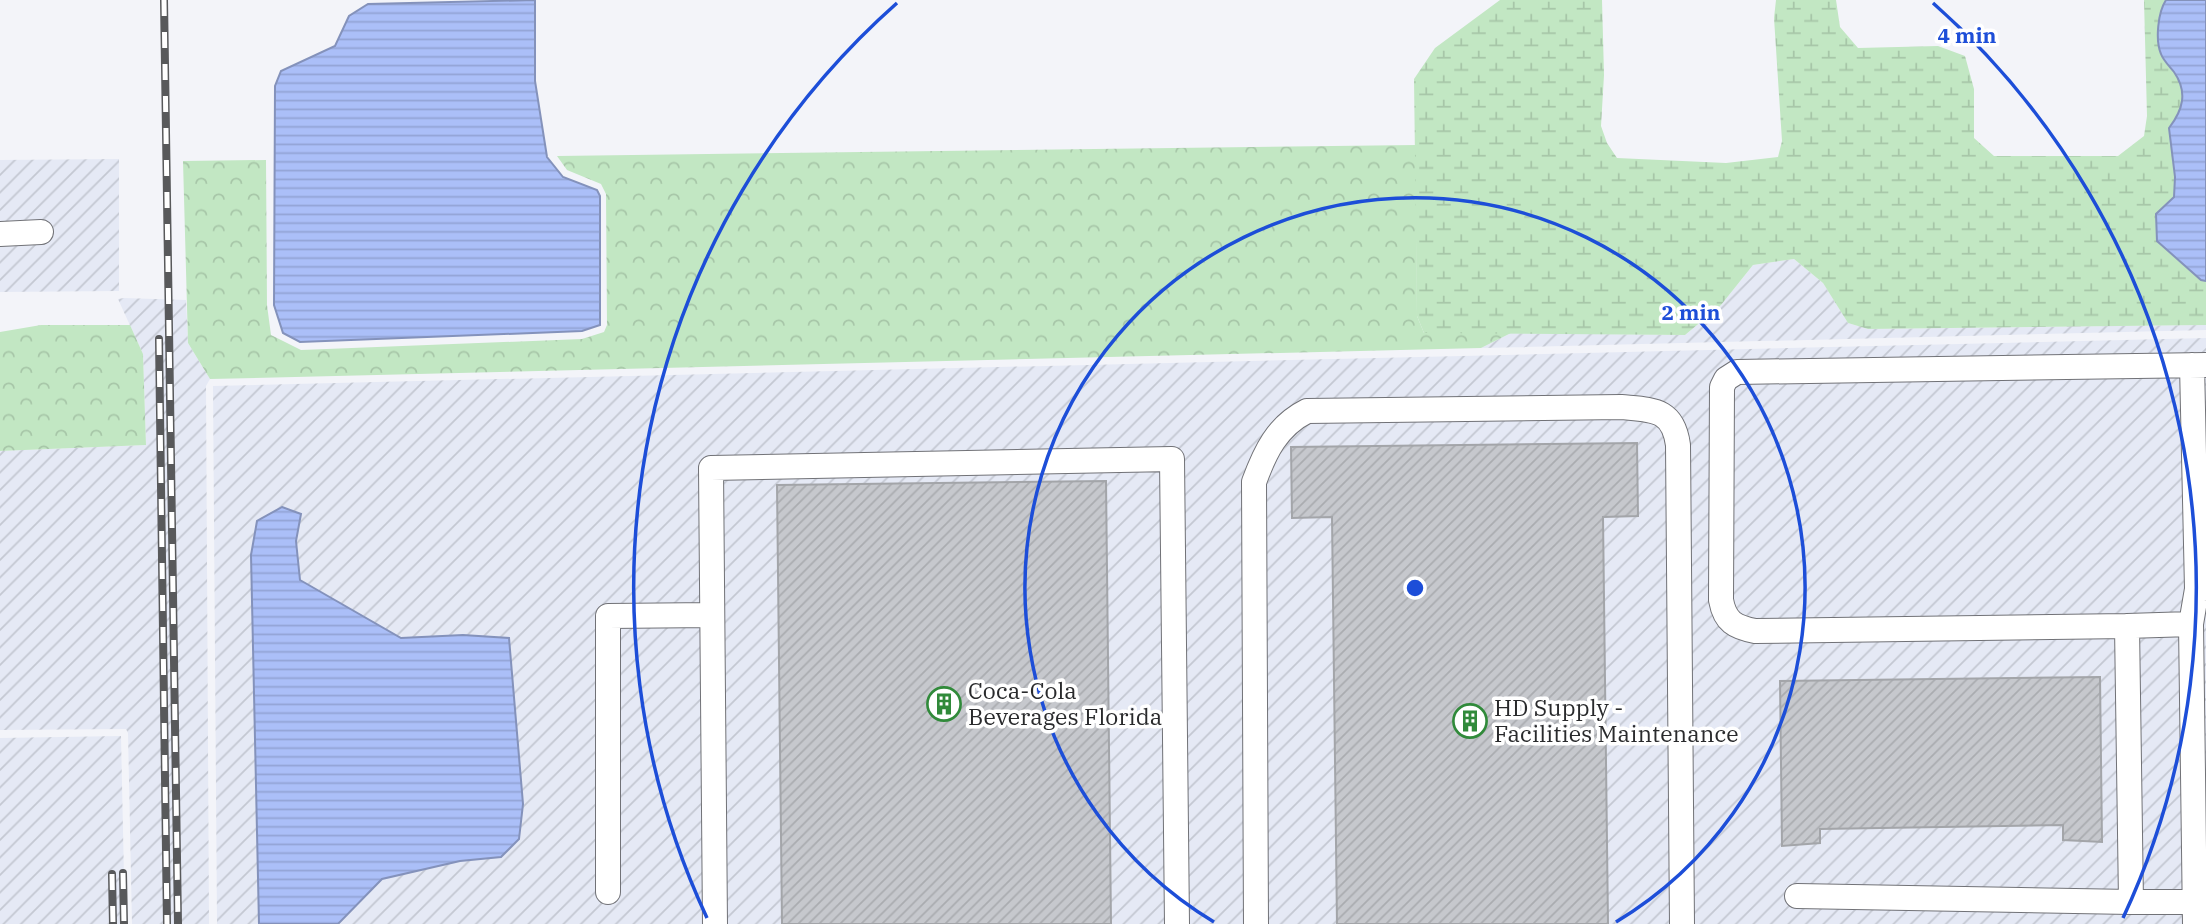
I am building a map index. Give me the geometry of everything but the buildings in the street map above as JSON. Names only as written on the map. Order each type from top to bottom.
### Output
[{"type":"street","points":[[0,234],[41,232]]},
{"type":"street","points":[[1797,896],[2131,902],[2194,913],[2200,858],[2191,624],[2202,589],[2199,365],[1737,372],[1726,379],[1722,387],[1721,600],[1723,614],[1737,628],[1755,631],[2191,624]]},
{"type":"street","points":[[1256,924],[1254,482],[1269,447],[1283,426],[1307,411],[1621,407],[1653,411],[1673,422],[1678,445],[1682,924]]},
{"type":"street","points":[[715,924],[711,468],[1172,459],[1177,924]]},
{"type":"street","points":[[608,892],[608,615],[712,615]]},
{"type":"street","points":[[2127,625],[2131,902]]},
{"type":"shaded area","points":[[119,159],[119,291],[0,292],[0,160]]},
{"type":"shaded area","points":[[1794,259],[1823,283],[1848,323],[1868,329],[2206,325],[2206,330],[1481,348],[1511,333],[1685,335],[1721,305],[1753,265]]},
{"type":"shaded area","points":[[118,299],[186,300],[188,343],[210,379],[206,386],[209,924],[132,924],[126,729],[0,730],[0,451],[146,445],[143,354]]},
{"type":"shaded area","points":[[2206,338],[2206,924],[217,924],[213,386]]},
{"type":"shaded area","points":[[121,736],[125,924],[0,924],[0,738]]},
{"type":"green space","points":[[1500,0],[1602,0],[1604,75],[1601,126],[1607,143],[1617,158],[1726,163],[1778,157],[1782,141],[1774,18],[1776,0],[1836,0],[1840,27],[1858,48],[1938,46],[1965,56],[1974,89],[1974,138],[1994,156],[2118,156],[2144,136],[2147,116],[2144,0],[2166,0],[2159,19],[2159,48],[2163,59],[2178,79],[2182,101],[2169,128],[2175,177],[2174,198],[2156,214],[2201,280],[2206,281],[2206,325],[1868,329],[1848,323],[1823,283],[1794,259],[1753,265],[1721,305],[1685,335],[1424,333],[1417,316],[1414,79],[1435,48]]},
{"type":"green space","points":[[1416,145],[1417,316],[1424,333],[1511,333],[1481,348],[210,379],[188,343],[183,161],[266,160],[267,305],[271,335],[301,350],[582,339],[604,332],[607,325],[606,194],[601,184],[567,170],[557,156]]},
{"type":"green space","points":[[41,325],[130,325],[143,354],[146,445],[0,451],[0,332]]},
{"type":"water","points":[[535,0],[535,81],[547,157],[563,177],[597,190],[600,196],[600,325],[582,331],[300,342],[283,333],[274,305],[275,86],[281,71],[335,46],[349,16],[368,4]]},
{"type":"water","points":[[2166,0],[2206,0],[2206,281],[2201,280],[2157,241],[2156,214],[2174,197],[2175,177],[2169,128],[2182,101],[2178,79],[2163,59],[2159,48],[2159,19]]},
{"type":"water","points":[[282,507],[301,514],[296,541],[300,580],[401,638],[463,635],[509,638],[523,804],[519,839],[501,857],[460,861],[382,879],[338,924],[259,924],[251,555],[257,521]]},
{"type":"railway","points":[[164,0],[178,924]]},
{"type":"railway","points":[[159,339],[167,924]]},
{"type":"railway","points":[[123,873],[124,924]]},
{"type":"railway","points":[[112,874],[113,924]]},
{"type":"place","name":"Coca-Cola Beverages Florida","points":[[944,704]]},
{"type":"place","name":"HD Supply - Facilities Maintenance","points":[[1470,721]]}]
